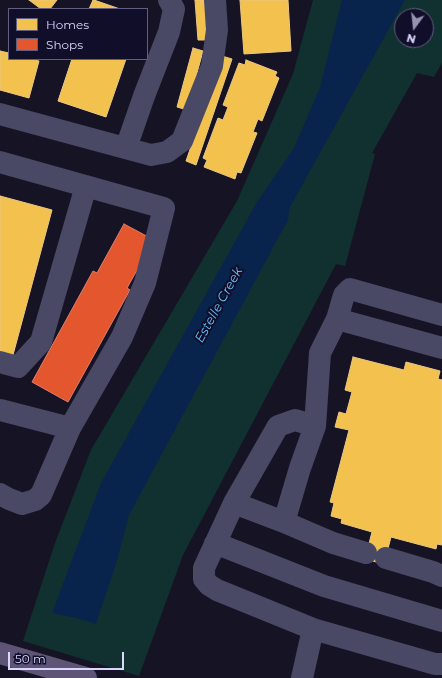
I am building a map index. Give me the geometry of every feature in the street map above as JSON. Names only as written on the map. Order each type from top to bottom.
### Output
[{"type":"main road","points":[[0,653],[86,678]]},
{"type":"lane","points":[[126,148],[169,32],[174,9],[170,0]]},
{"type":"lane","points":[[0,114],[151,155],[167,152],[182,142],[212,66],[218,30],[215,0]]},
{"type":"lane","points":[[0,162],[164,208],[145,283],[122,336],[70,428],[41,495],[35,500],[22,504],[9,500],[0,494]]},
{"type":"lane","points":[[0,362],[18,367],[41,342],[86,186]]},
{"type":"lane","points":[[284,522],[300,468],[315,426],[320,353],[337,319],[344,295],[350,289],[442,315]]},
{"type":"lane","points":[[408,339],[418,308]]},
{"type":"lane","points":[[337,319],[442,348]]},
{"type":"lane","points":[[0,410],[70,428]]},
{"type":"lane","points":[[315,426],[295,420],[278,426],[234,503],[204,568],[204,579],[209,585],[217,590],[313,629],[435,664],[442,664]]},
{"type":"lane","points":[[234,503],[333,543],[433,572],[442,576]]},
{"type":"lane","points":[[215,543],[324,586],[442,621]]},
{"type":"lane","points":[[302,678],[313,629]]},
{"type":"green space","points":[[313,0],[442,0],[442,63],[434,77],[417,73],[372,153],[375,154],[345,266],[336,264],[183,555],[139,676],[23,641],[55,543],[91,450],[237,201],[293,74]]},
{"type":"water","name":"Estelle Creek","points":[[342,0],[405,0],[401,8],[394,8],[394,20],[290,207],[288,220],[129,515],[116,564],[96,624],[52,613],[101,483],[257,202],[294,148],[320,87]]},
{"type":"building: Homes","points":[[29,0],[57,0],[51,8],[40,8]]},
{"type":"building: Homes","points":[[94,0],[117,8],[89,8]]},
{"type":"building: Homes","points":[[195,0],[205,0],[208,40],[198,40]]},
{"type":"building: Homes","points":[[240,0],[288,0],[291,51],[244,54]]},
{"type":"building: Homes","points":[[193,48],[203,51],[187,110],[177,107]]},
{"type":"building: Homes","points":[[0,51],[8,53],[8,60],[39,61],[29,98],[0,90]]},
{"type":"building: Homes","points":[[222,56],[232,59],[196,165],[186,161]]},
{"type":"building: Homes","points":[[72,60],[126,60],[106,117],[58,101]]},
{"type":"building: Homes","points":[[246,60],[277,72],[275,76],[279,78],[262,121],[258,119],[253,132],[257,133],[241,173],[237,172],[235,179],[204,167],[207,160],[203,158],[218,118],[223,120],[228,107],[223,105],[239,63],[245,65]]},
{"type":"building: Homes","points":[[0,196],[52,210],[13,355],[0,351]]},
{"type":"building: Homes","points":[[353,357],[404,370],[406,362],[440,371],[438,379],[442,380],[442,545],[437,544],[436,549],[391,537],[384,564],[365,559],[372,532],[341,523],[342,519],[331,516],[334,503],[330,502],[349,430],[335,427],[339,412],[346,414],[352,392],[345,390]]},
{"type":"building: Shops","points":[[124,224],[154,240],[127,288],[130,290],[68,402],[32,382],[93,271],[97,273]]}]
